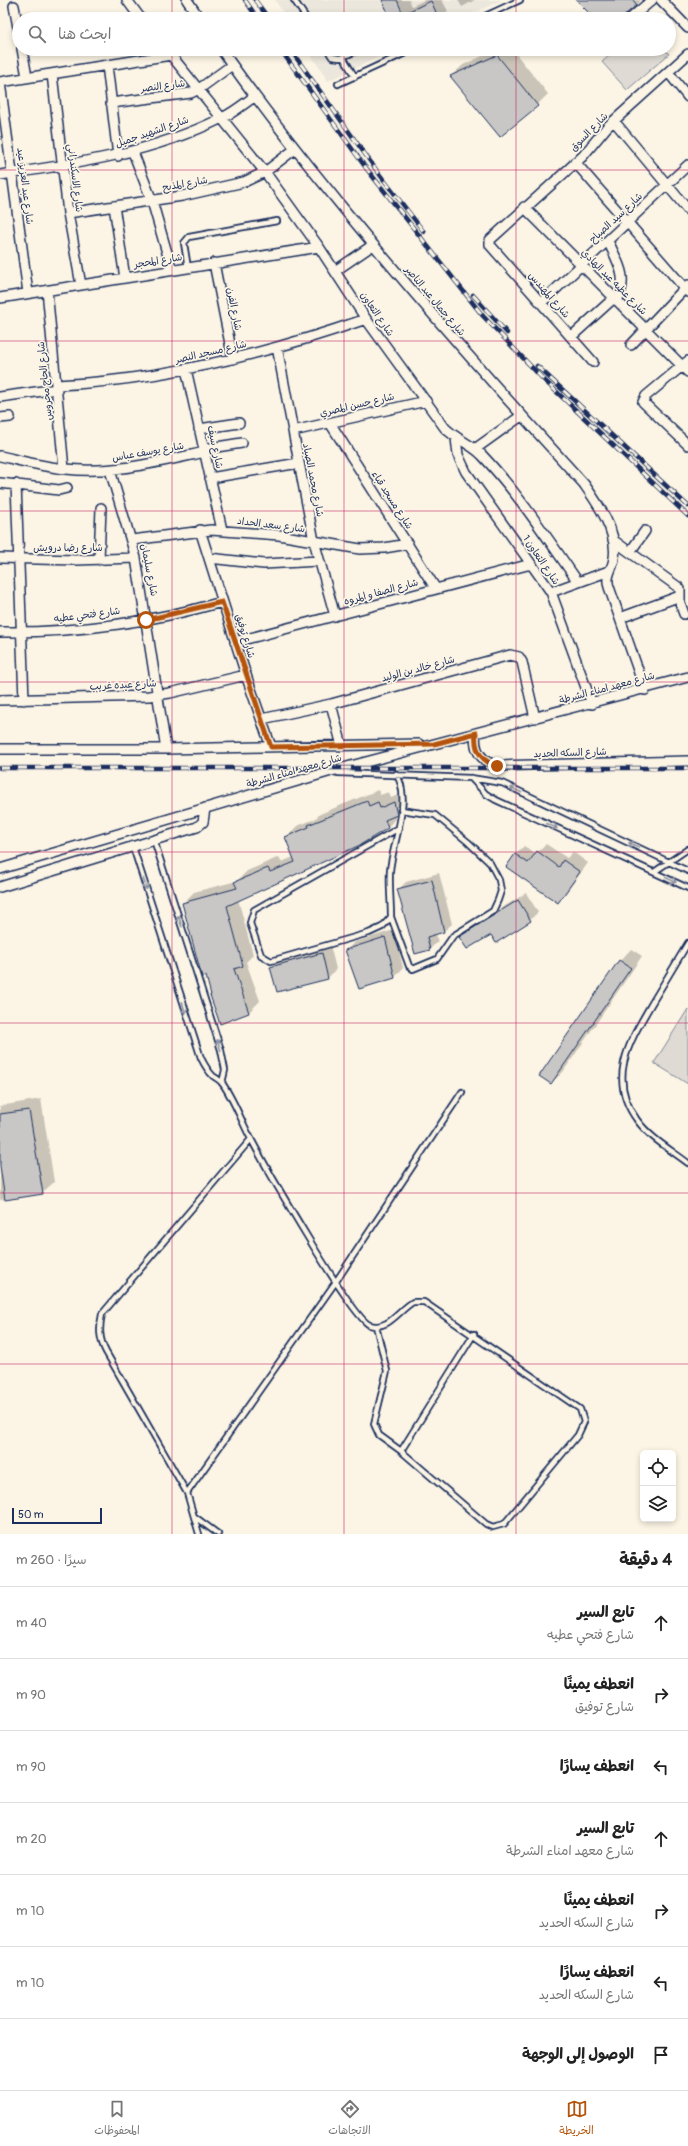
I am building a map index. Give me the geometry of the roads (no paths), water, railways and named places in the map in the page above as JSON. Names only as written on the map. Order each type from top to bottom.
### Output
[{"type":"street","points":[[127,0],[136,12]]},
{"type":"street","points":[[187,0],[195,12]]},
{"type":"street","points":[[638,12],[652,0]]},
{"type":"street","points":[[661,0],[673,12]]},
{"type":"street","points":[[14,6],[15,12]]},
{"type":"street","points":[[676,16],[688,28]]},
{"type":"street","name":"شارع السوق","points":[[489,243],[491,237],[590,149],[614,120],[688,54]]},
{"type":"street","points":[[23,56],[27,78]]},
{"type":"street","points":[[0,82],[107,65],[149,56]]},
{"type":"street","name":"شارع التعاون","points":[[171,56],[266,172],[319,247],[366,319],[445,428],[456,438],[476,449],[516,496],[578,582]]},
{"type":"street","name":"شارع جمال عبد الناصر","points":[[226,56],[295,149],[373,245],[486,378],[584,484],[601,511],[613,540],[614,558],[607,582],[645,690]]},
{"type":"street","points":[[107,65],[118,156]]},
{"type":"street","name":"شارع النصر","points":[[112,103],[184,95],[199,90],[232,65]]},
{"type":"street","points":[[668,72],[688,97]]},
{"type":"street","name":"شارع الاسكندراني","points":[[52,74],[68,213],[81,285]]},
{"type":"street","name":"شارع عبد العزيز عيد","points":[[0,82],[28,294]]},
{"type":"street","name":"شارع الشهيد جميل","points":[[0,175],[62,167],[133,152],[222,118],[255,96]]},
{"type":"street","points":[[614,120],[688,210]]},
{"type":"street","name":"شارع المذبح","points":[[68,213],[212,190],[244,182],[266,172],[295,149]]},
{"type":"street","points":[[133,152],[152,200],[172,270]]},
{"type":"street","points":[[575,162],[687,288],[630,345]]},
{"type":"street","name":"شارع سيد الصباح","points":[[541,303],[688,166]]},
{"type":"street","points":[[114,206],[125,278]]},
{"type":"street","name":"شارع عطيه عبد الهادي","points":[[524,207],[645,329],[686,367]]},
{"type":"street","points":[[571,337],[616,300],[623,283],[622,273],[608,241]]},
{"type":"street","name":"شارع المهندس","points":[[489,243],[593,362]]},
{"type":"street","points":[[335,271],[373,245]]},
{"type":"street","name":"شارع المحجر","points":[[0,298],[319,247]]},
{"type":"street","name":"شارع الفرن","points":[[214,263],[233,359]]},
{"type":"street","name":"شارع الحاج محروس","points":[[47,290],[64,469]]},
{"type":"street","name":"شارع مسجد النصر","points":[[0,397],[57,387],[122,380],[186,370],[277,348],[366,319]]},
{"type":"street","name":"شارع محمد الصياد","points":[[277,348],[314,541],[335,616]]},
{"type":"street","points":[[686,367],[643,398],[644,404],[688,445]]},
{"type":"street","name":"شارع سيف","points":[[186,370],[222,530]]},
{"type":"street","name":"شارع حسن المصري","points":[[293,431],[426,400]]},
{"type":"street","points":[[476,449],[521,416]]},
{"type":"street","points":[[0,418],[10,417]]},
{"type":"street","points":[[199,429],[239,423]]},
{"type":"street","name":"شارع مسجد قباء","points":[[330,423],[436,589]]},
{"type":"street","name":"شارع التعاون 1","points":[[456,438],[458,455],[466,472],[532,564],[550,592],[592,704]]},
{"type":"street","name":"شارع يوسف عباس","points":[[0,456],[64,469],[110,470],[145,465],[242,443]]},
{"type":"street","points":[[210,478],[299,463]]},
{"type":"street","name":"شارع سليمان","points":[[110,470],[132,540],[136,558],[166,749]]},
{"type":"street","points":[[0,482],[59,490],[67,488]]},
{"type":"street","points":[[16,484],[24,700]]},
{"type":"street","points":[[100,560],[101,508]]},
{"type":"street","name":"شارع سعد الحداد","points":[[132,540],[200,530],[222,530],[258,533],[372,550],[408,544]]},
{"type":"street","name":"شارع توفيق","points":[[200,530],[235,642],[271,747]]},
{"type":"street","points":[[630,552],[645,530]]},
{"type":"street","points":[[613,540],[678,587],[680,590],[680,603],[684,614]]},
{"type":"street","name":"شارع رضا درويش","points":[[0,558],[100,560],[136,558]]},
{"type":"street","points":[[209,558],[264,564],[319,561]]},
{"type":"street","name":"شارع الصفا و المروه","points":[[235,642],[532,564]]},
{"type":"street","points":[[550,592],[609,571]]},
{"type":"street","points":[[620,618],[680,596]]},
{"type":"street","name":"شارع فتحي عطيه","points":[[0,632],[83,628],[146,620],[222,602]]},
{"type":"street","name":"شارع خالد بن الوليد","points":[[262,719],[331,704],[515,655],[522,662],[535,718]]},
{"type":"street","name":"شارع عبده غريب","points":[[0,700],[158,695],[246,675]]},
{"type":"street","name":"شارع معهد امناء الشرطة","points":[[0,869],[328,772],[592,704],[688,677]]},
{"type":"street","points":[[331,704],[342,746]]},
{"type":"street","name":"شارع السكه الحديد","points":[[476,733],[476,748],[479,754],[490,764],[497,766],[688,760]]},
{"type":"street","points":[[0,749],[166,749],[434,744]]},
{"type":"street","points":[[0,887],[202,825],[205,808]]},
{"type":"lane","points":[[294,0],[302,12]]},
{"type":"lane","points":[[494,12],[520,0]]},
{"type":"lane","points":[[331,56],[343,57],[355,76]]},
{"type":"lane","points":[[338,84],[399,56]]},
{"type":"lane","points":[[188,268],[184,243],[189,237],[276,221]]},
{"type":"lane","points":[[328,772],[471,778],[502,783],[670,861],[688,871]]},
{"type":"lane","points":[[396,774],[402,782],[399,828],[390,870],[391,917],[409,966],[414,969],[437,959],[453,936],[492,911],[501,891],[499,880],[490,863],[441,819],[435,815],[401,810]]},
{"type":"lane","points":[[471,778],[486,794],[496,800],[688,888]]},
{"type":"lane","points":[[391,917],[382,927],[369,933],[271,960],[261,955],[250,922],[254,910],[399,828]]},
{"type":"lane","points":[[154,840],[221,1050],[225,1070],[222,1083]]},
{"type":"lane","points":[[133,847],[200,1058],[212,1075],[222,1083],[251,1139],[336,1282],[362,1320],[369,1325],[376,1326],[394,1319],[408,1305],[418,1301],[424,1302],[474,1334],[580,1409],[584,1422],[582,1429],[504,1524],[499,1526],[486,1524],[401,1451],[379,1436],[374,1424],[387,1370],[376,1326]]},
{"type":"lane","points":[[654,872],[688,849]]},
{"type":"lane","points":[[688,943],[629,1043],[622,1069],[625,1096],[637,1120],[646,1131],[688,1163]]},
{"type":"lane","points":[[187,1493],[336,1282],[462,1092]]},
{"type":"lane","points":[[199,1534],[187,1493],[100,1341],[100,1327],[102,1314],[251,1139]]},
{"type":"lane","points":[[401,1451],[474,1334]]},
{"type":"lane","points":[[195,1517],[218,1534]]},
{"type":"railway","points":[[245,0],[253,12]]},
{"type":"railway","points":[[255,0],[264,12]]},
{"type":"railway","points":[[285,56],[366,168],[483,316],[543,379],[688,516]]},
{"type":"railway","points":[[295,56],[377,171],[424,232]]},
{"type":"railway","points":[[473,295],[507,333]]},
{"type":"railway","points":[[537,366],[688,506]]},
{"type":"railway","points":[[0,768],[688,768]]}]
